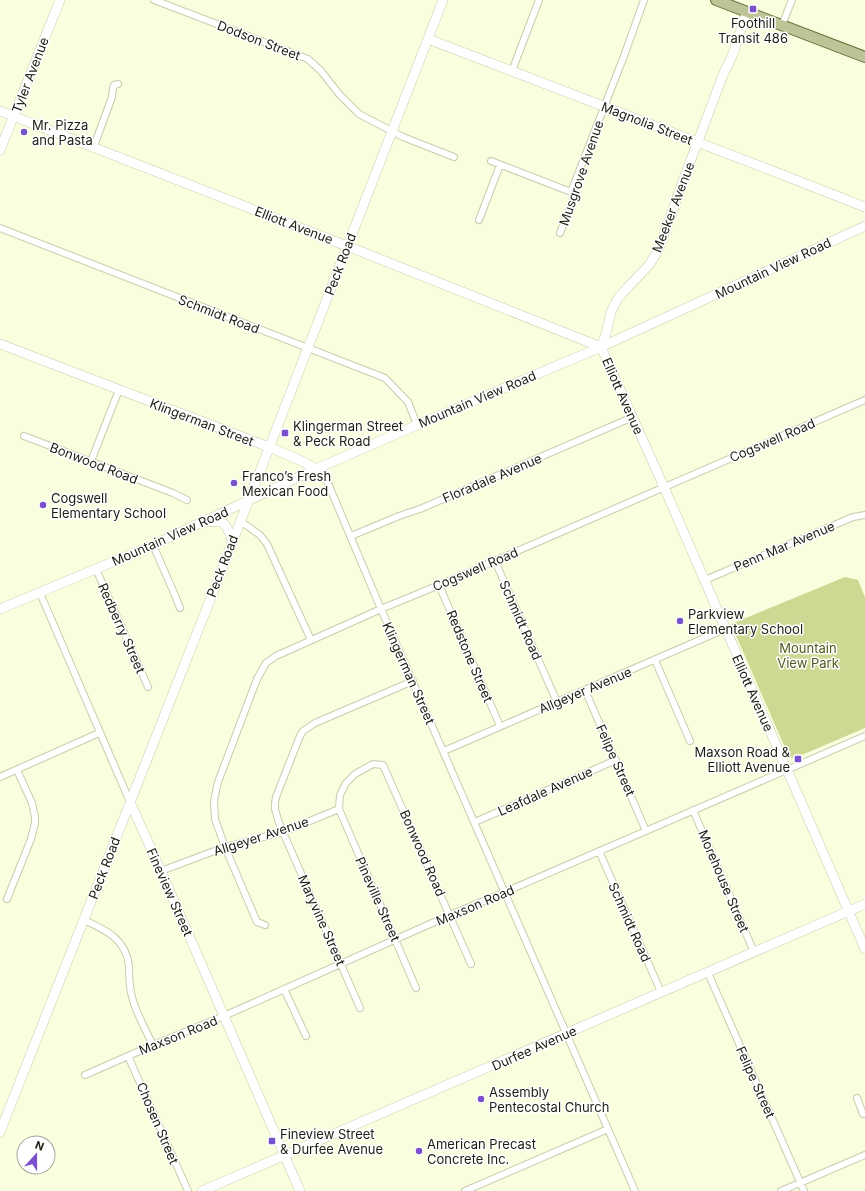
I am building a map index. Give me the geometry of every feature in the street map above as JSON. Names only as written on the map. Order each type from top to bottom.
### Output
[{"type":"main road","points":[[716,0],[732,3],[747,12],[865,58]]},
{"type":"street","name":"Tyler Avenue","points":[[0,150],[60,0]]},
{"type":"street","name":"Dodson Street","points":[[154,0],[308,59],[321,71],[339,94],[359,114],[393,130],[403,137],[454,157]]},
{"type":"street","name":"Peck Road","points":[[0,1132],[443,0]]},
{"type":"street","points":[[512,71],[539,0]]},
{"type":"street","name":"Musgrove Avenue","points":[[560,233],[574,196],[571,192],[644,0]]},
{"type":"street","points":[[782,25],[792,0]]},
{"type":"street","name":"Meeker Avenue","points":[[601,347],[606,334],[611,312],[618,298],[649,265],[658,251],[723,75],[732,56],[747,12]]},
{"type":"street","name":"Magnolia Street","points":[[428,39],[512,71],[541,86],[604,107],[698,142],[865,207]]},
{"type":"street","points":[[94,146],[112,97],[114,85],[118,84]]},
{"type":"street","name":"Elliott Avenue","points":[[0,111],[94,146],[601,347],[705,580],[865,949]]},
{"type":"street","points":[[491,161],[571,192]]},
{"type":"street","points":[[480,220],[500,165]]},
{"type":"street","name":"Mountain View Road","points":[[0,609],[96,570],[316,469],[601,347],[865,226]]},
{"type":"street","name":"Schmidt Road","points":[[0,228],[385,378],[408,402],[417,425]]},
{"type":"street","name":"Klingerman Street","points":[[0,344],[269,447],[304,462],[316,469],[326,481],[635,1191]]},
{"type":"street","points":[[91,461],[118,390]]},
{"type":"street","name":"Cogswell Road","points":[[225,847],[215,819],[214,801],[218,782],[257,679],[270,659],[381,609],[865,400]]},
{"type":"street","name":"Floradale Avenue","points":[[351,536],[420,509],[633,417]]},
{"type":"street","name":"Bonwood Road","points":[[24,436],[173,493],[187,500]]},
{"type":"street","name":"Penn Mar Avenue","points":[[705,580],[853,517],[865,515]]},
{"type":"street","points":[[240,521],[260,535],[269,548],[311,640]]},
{"type":"street","points":[[199,523],[222,522],[225,524],[232,540]]},
{"type":"street","points":[[153,545],[180,608]]},
{"type":"street","name":"Schmidt Road","points":[[495,561],[557,702]]},
{"type":"street","name":"Redberry Street","points":[[96,570],[148,687]]},
{"type":"street","name":"Redstone Street","points":[[439,585],[500,726]]},
{"type":"street","name":"Fineview Street","points":[[40,593],[99,733],[161,871],[300,1191]]},
{"type":"street","name":"Allgeyer Avenue","points":[[444,751],[725,629]]},
{"type":"street","points":[[655,660],[690,741]]},
{"type":"street","points":[[283,832],[277,819],[275,803],[303,731],[315,723],[413,681]]},
{"type":"street","name":"Felipe Street","points":[[585,690],[646,831]]},
{"type":"street","points":[[0,777],[99,733]]},
{"type":"street","name":"Maxson Road","points":[[85,1075],[224,1016],[395,939],[865,736]]},
{"type":"street","name":"Leafdale Avenue","points":[[475,822],[616,760]]},
{"type":"street","name":"Bonwood Road","points":[[339,809],[340,795],[346,783],[355,774],[373,764],[383,765],[471,964]]},
{"type":"street","points":[[7,899],[34,830],[35,817],[32,803],[17,770]]},
{"type":"street","name":"Allgeyer Avenue","points":[[161,871],[225,847],[283,832],[339,809]]},
{"type":"street","name":"Pineville Street","points":[[339,809],[416,988]]},
{"type":"street","name":"Morehouse Street","points":[[693,810],[754,952]]},
{"type":"street","name":"Maryvine Street","points":[[283,832],[360,1008]]},
{"type":"street","points":[[225,847],[257,922],[265,926]]},
{"type":"street","name":"Schmidt Road","points":[[599,851],[661,992]]},
{"type":"street","name":"Durfee Avenue","points":[[202,1191],[865,904]]},
{"type":"street","points":[[84,920],[101,927],[115,937],[125,951],[128,958],[129,985],[134,1006],[153,1045]]},
{"type":"street","name":"Felipe Street","points":[[708,973],[804,1191]]},
{"type":"street","points":[[284,989],[306,1036]]},
{"type":"street","name":"Chosen Street","points":[[128,1056],[188,1191]]},
{"type":"street","points":[[857,1098],[863,1114],[865,1114]]},
{"type":"street","points":[[465,1191],[608,1129]]},
{"type":"street","points":[[781,1191],[865,1155]]},
{"type":"green space","name":"Mountain View Park","points":[[845,577],[858,580],[865,597],[865,728],[797,757],[791,758],[789,757],[731,624]]},
{"type":"place","name":"Foothill Transit 486","points":[[753,9]]},
{"type":"place","name":"Mr. Pizza and Pasta","points":[[24,132]]},
{"type":"place","name":"Klingerman Street & Peck Road","points":[[285,433]]},
{"type":"place","name":"Franco’s Fresh Mexican Food","points":[[234,483]]},
{"type":"place","name":"Cogswell Elementary School","points":[[43,505]]},
{"type":"place","name":"Parkview Elementary School","points":[[680,621]]},
{"type":"place","name":"Maxson Road & Elliott Avenue","points":[[798,759]]},
{"type":"place","name":"Assembly Pentecostal Church","points":[[481,1099]]},
{"type":"place","name":"Fineview Street & Durfee Avenue","points":[[272,1141]]},
{"type":"place","name":"American Precast Concrete Inc.","points":[[419,1151]]}]
